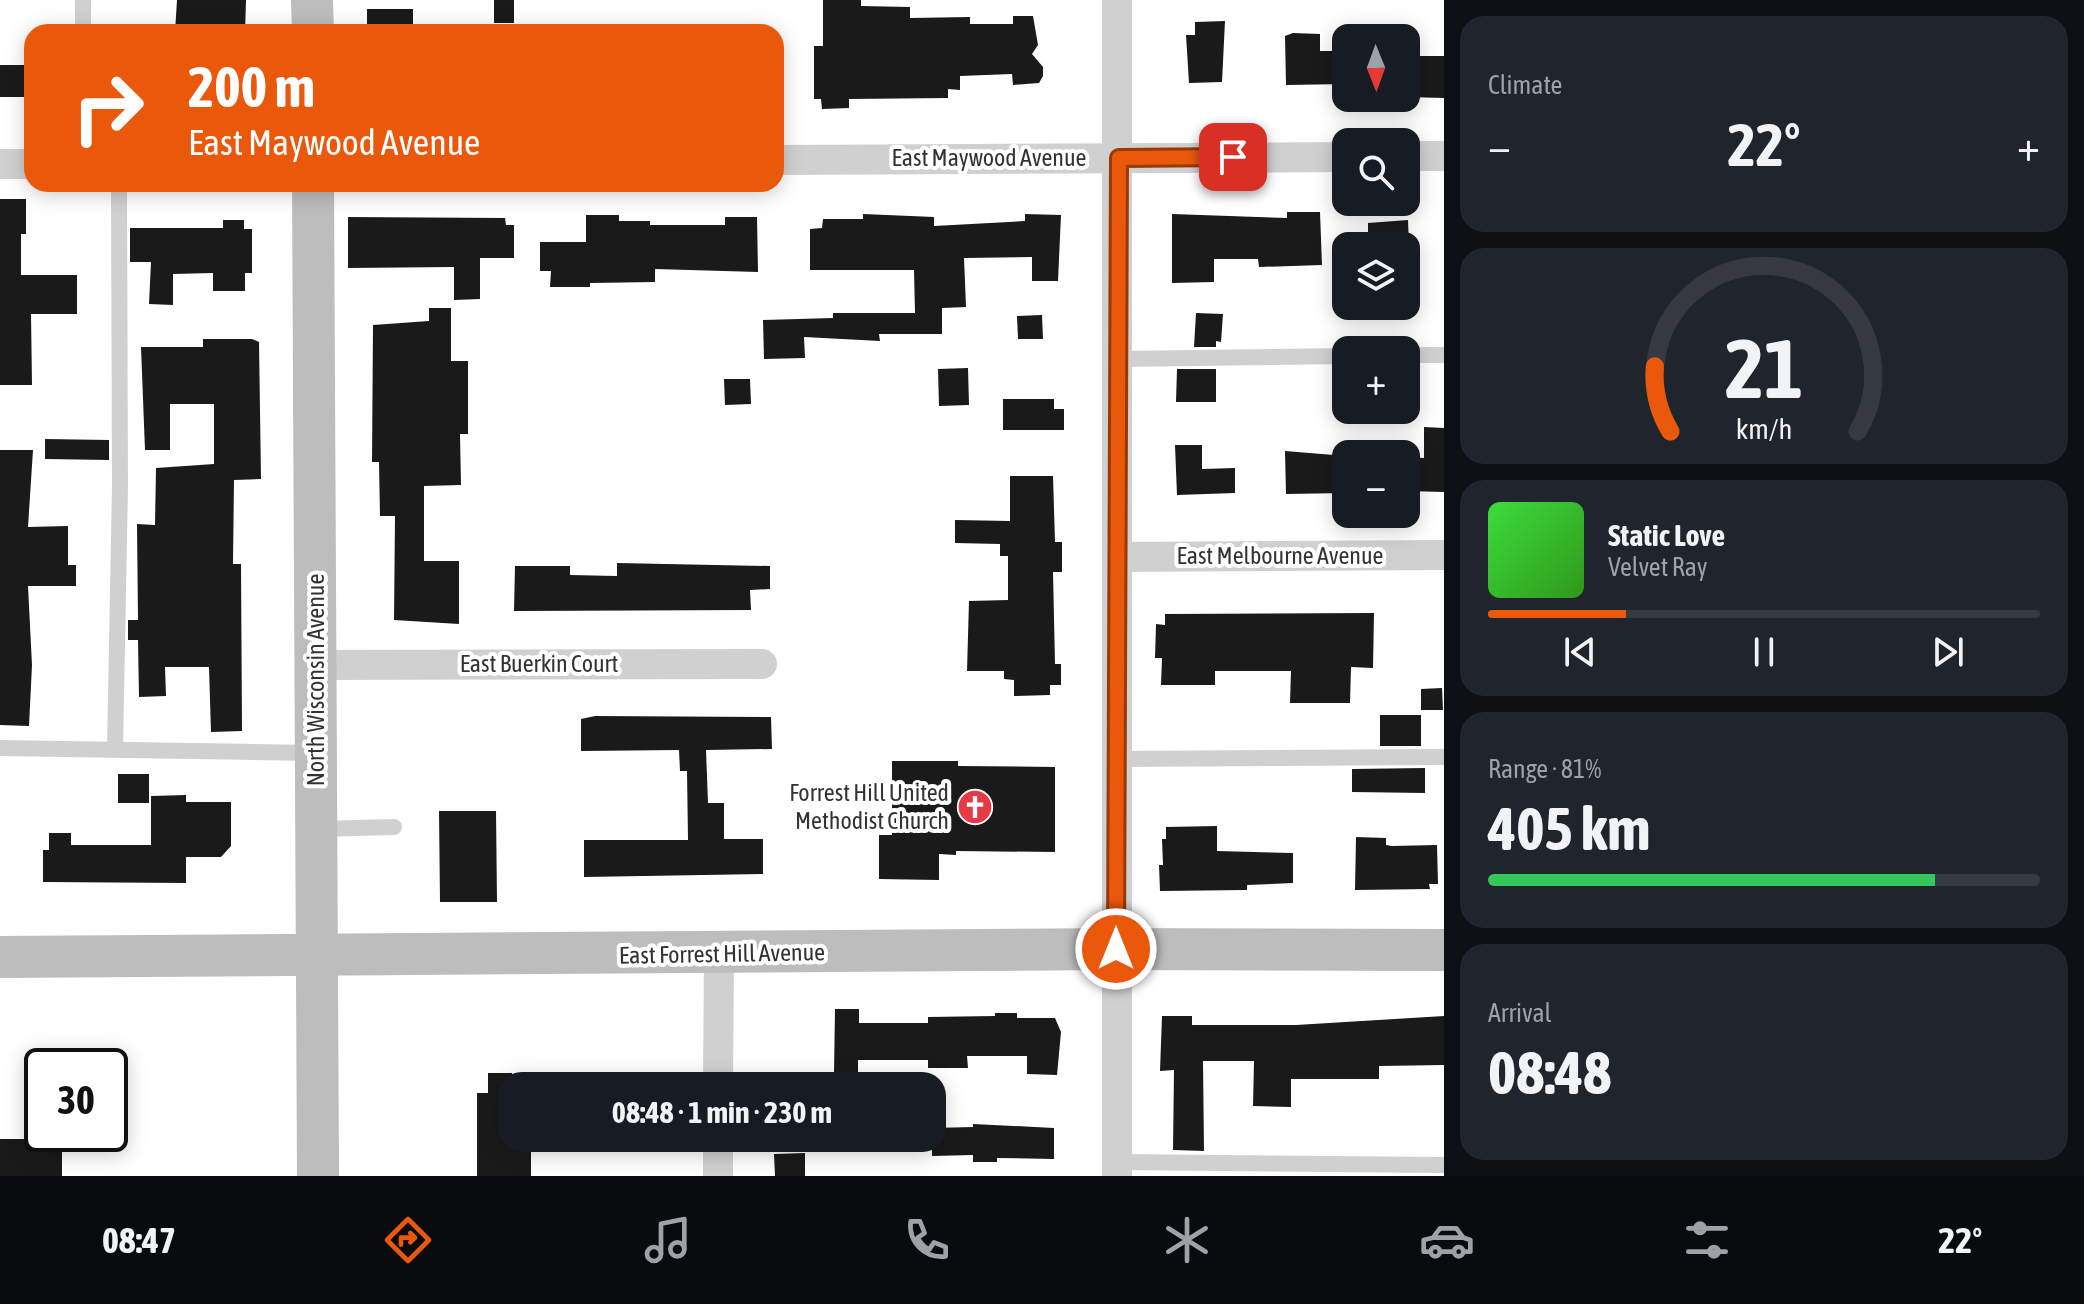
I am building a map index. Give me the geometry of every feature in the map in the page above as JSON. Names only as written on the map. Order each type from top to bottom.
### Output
[{"type":"main road","points":[[312,0],[313,24]]},
{"type":"main road","name":"North Wisconsin Avenue","points":[[313,192],[318,1176]]},
{"type":"main road","name":"East Forrest Hill Avenue","points":[[0,957],[719,955],[1116,949],[1444,950]]},
{"type":"street","points":[[1117,0],[1117,1169]]},
{"type":"street","points":[[1420,156],[1444,156]]},
{"type":"street","name":"East Maywood Avenue","points":[[784,160],[1332,157]]},
{"type":"street","points":[[0,164],[24,164]]},
{"type":"street","name":"East Melbourne Avenue","points":[[1117,557],[1444,555]]},
{"type":"street","name":"East Buerkin Court","points":[[316,665],[762,664]]},
{"type":"street","points":[[718,1072],[719,955]]},
{"type":"street","points":[[718,1152],[718,1176]]},
{"type":"lane","points":[[83,0],[83,24]]},
{"type":"lane","points":[[115,749],[120,486],[119,192]]},
{"type":"lane","points":[[1420,355],[1444,355]]},
{"type":"lane","points":[[1118,359],[1332,356]]},
{"type":"lane","points":[[0,748],[317,753]]},
{"type":"lane","points":[[1116,759],[1444,757]]},
{"type":"lane","points":[[317,829],[394,827]]},
{"type":"lane","points":[[1117,1169],[1444,1165]]},
{"type":"building","points":[[177,0],[246,0],[245,24],[176,24]]},
{"type":"building","points":[[494,0],[514,0],[514,23],[494,23]]},
{"type":"building","points":[[823,0],[861,0],[861,6],[910,7],[910,18],[970,17],[970,24],[1013,24],[1013,16],[1033,16],[1038,45],[1032,54],[1043,67],[1043,76],[1039,83],[1013,85],[1012,74],[960,76],[960,90],[948,89],[948,98],[849,99],[849,108],[822,109],[821,99],[814,99],[814,46],[823,46]]},
{"type":"building","points":[[367,9],[413,9],[413,24],[367,24]]},
{"type":"building","points":[[1225,21],[1222,82],[1189,83],[1186,35],[1195,35],[1195,22]]},
{"type":"building","points":[[1293,33],[1320,34],[1320,51],[1332,51],[1332,84],[1286,85],[1285,36]]},
{"type":"building","points":[[1420,56],[1444,56],[1444,98],[1420,97]]},
{"type":"building","points":[[0,65],[24,65],[24,97],[0,97]]},
{"type":"building","points":[[0,199],[26,199],[26,234],[21,234],[21,275],[77,275],[77,314],[31,314],[32,385],[0,385]]},
{"type":"building","points":[[1287,212],[1320,212],[1322,265],[1259,267],[1258,259],[1214,259],[1214,282],[1172,283],[1172,214],[1287,218]]},
{"type":"building","points":[[863,214],[934,217],[934,226],[1025,221],[1025,214],[1061,215],[1058,281],[1032,281],[1032,257],[964,258],[966,307],[942,308],[942,334],[879,334],[880,341],[804,337],[805,358],[764,359],[763,320],[833,318],[833,313],[915,313],[914,270],[810,270],[810,229],[822,228],[823,219],[863,219]]},
{"type":"building","points":[[586,215],[619,215],[619,221],[650,221],[650,225],[725,225],[725,217],[757,217],[758,272],[655,269],[655,282],[550,287],[551,271],[540,271],[540,242],[586,242]]},
{"type":"building","points":[[348,217],[505,218],[506,225],[514,225],[514,258],[480,258],[480,299],[454,300],[454,267],[348,268]]},
{"type":"building","points":[[223,220],[244,220],[244,229],[252,229],[252,273],[245,273],[245,291],[213,291],[213,273],[173,274],[173,305],[149,304],[151,262],[130,262],[130,228],[223,228]]},
{"type":"building","points":[[1408,220],[1408,232],[1368,232],[1368,223]]},
{"type":"building","points":[[429,308],[451,308],[451,361],[468,361],[468,434],[460,434],[461,485],[424,486],[424,561],[459,561],[459,624],[394,620],[395,516],[380,516],[379,462],[372,462],[373,325],[429,321]]},
{"type":"building","points":[[1196,313],[1223,314],[1221,342],[1216,341],[1216,347],[1194,347]]},
{"type":"building","points":[[1042,315],[1043,339],[1018,339],[1017,316]]},
{"type":"building","points":[[203,339],[252,339],[259,342],[261,479],[234,480],[233,564],[241,564],[242,731],[211,732],[209,667],[165,667],[166,696],[139,697],[138,640],[128,640],[128,620],[138,620],[137,524],[155,525],[156,468],[214,464],[214,404],[170,404],[170,450],[145,450],[141,347],[203,347]]},
{"type":"building","points":[[968,368],[969,405],[939,406],[938,369]]},
{"type":"building","points":[[1177,369],[1216,369],[1216,402],[1176,402]]},
{"type":"building","points":[[724,379],[750,379],[751,404],[725,405]]},
{"type":"building","points":[[1003,399],[1054,399],[1054,409],[1064,409],[1064,430],[1003,430]]},
{"type":"building","points":[[1424,427],[1444,428],[1444,492],[1420,491],[1420,458],[1424,458]]},
{"type":"building","points":[[45,439],[109,440],[109,460],[45,459]]},
{"type":"building","points":[[1175,445],[1202,445],[1202,469],[1235,468],[1235,493],[1177,495]]},
{"type":"building","points":[[0,450],[33,450],[28,527],[68,526],[68,565],[76,565],[76,586],[28,586],[32,665],[29,726],[0,725]]},
{"type":"building","points":[[1285,451],[1332,455],[1332,493],[1286,494]]},
{"type":"building","points":[[1010,476],[1053,476],[1055,542],[1062,542],[1062,572],[1053,572],[1055,664],[1061,664],[1061,685],[1050,685],[1050,695],[1014,696],[1014,680],[1004,679],[1004,671],[967,671],[969,601],[1008,600],[1008,556],[1000,556],[1000,544],[955,543],[955,520],[1010,521]]},
{"type":"building","points":[[617,563],[770,566],[770,589],[750,590],[751,610],[514,611],[515,566],[570,566],[570,575],[617,576]]},
{"type":"building","points":[[1374,613],[1373,668],[1351,667],[1350,703],[1290,703],[1291,671],[1215,671],[1215,685],[1161,685],[1162,658],[1155,658],[1156,624],[1165,625],[1165,614]]},
{"type":"building","points":[[1442,688],[1443,710],[1421,710],[1421,689]]},
{"type":"building","points":[[1380,715],[1421,715],[1421,746],[1380,746]]},
{"type":"building","points":[[595,716],[771,717],[772,749],[706,750],[708,803],[724,803],[724,839],[763,839],[763,874],[584,877],[584,840],[688,840],[687,771],[680,771],[679,750],[581,751],[581,719]]},
{"type":"building","points":[[892,761],[958,761],[958,766],[1055,767],[1055,852],[956,851],[956,855],[939,854],[939,880],[879,879],[879,835],[892,835]]},
{"type":"building","points":[[1425,768],[1425,793],[1352,792],[1352,769]]},
{"type":"building","points":[[118,774],[149,774],[149,803],[118,803]]},
{"type":"building","points":[[186,795],[186,802],[231,802],[231,846],[221,857],[186,857],[186,883],[43,882],[43,850],[49,850],[49,833],[71,833],[71,845],[151,845],[151,796]]},
{"type":"building","points":[[439,811],[496,811],[497,902],[440,902]]},
{"type":"building","points":[[1217,826],[1217,851],[1293,853],[1293,883],[1247,885],[1247,890],[1160,891],[1159,865],[1163,865],[1162,839],[1166,839],[1166,827]]},
{"type":"building","points":[[1356,837],[1386,838],[1386,845],[1392,846],[1437,845],[1438,884],[1429,884],[1430,889],[1355,890]]},
{"type":"building","points":[[835,1009],[859,1009],[859,1023],[928,1023],[928,1017],[1017,1013],[1017,1018],[1055,1018],[1061,1032],[1057,1075],[1027,1074],[1027,1056],[967,1056],[968,1068],[928,1068],[928,1060],[858,1060],[858,1072],[834,1072]]},
{"type":"building","points":[[1162,1016],[1192,1016],[1192,1025],[1296,1025],[1444,1016],[1444,1065],[1379,1066],[1379,1079],[1291,1079],[1291,1107],[1253,1106],[1254,1061],[1203,1061],[1204,1151],[1173,1150],[1174,1070],[1160,1071]]},
{"type":"building","points":[[488,1073],[498,1073],[498,1152],[531,1152],[531,1176],[477,1176],[477,1093],[488,1093]]},
{"type":"building","points":[[973,1124],[1054,1128],[1054,1159],[997,1158],[997,1162],[973,1162],[973,1155],[932,1156],[932,1152],[946,1152],[946,1128],[973,1127]]},
{"type":"building","points":[[0,1139],[24,1139],[24,1152],[62,1152],[62,1176],[0,1176]]},
{"type":"building","points":[[805,1153],[805,1176],[775,1176],[774,1154]]},
{"type":"place","name":"Forrest Hill United Methodist Church","points":[[975,807]]},
{"type":"route","points":[[1116,949],[1119,158],[1233,157]]}]
